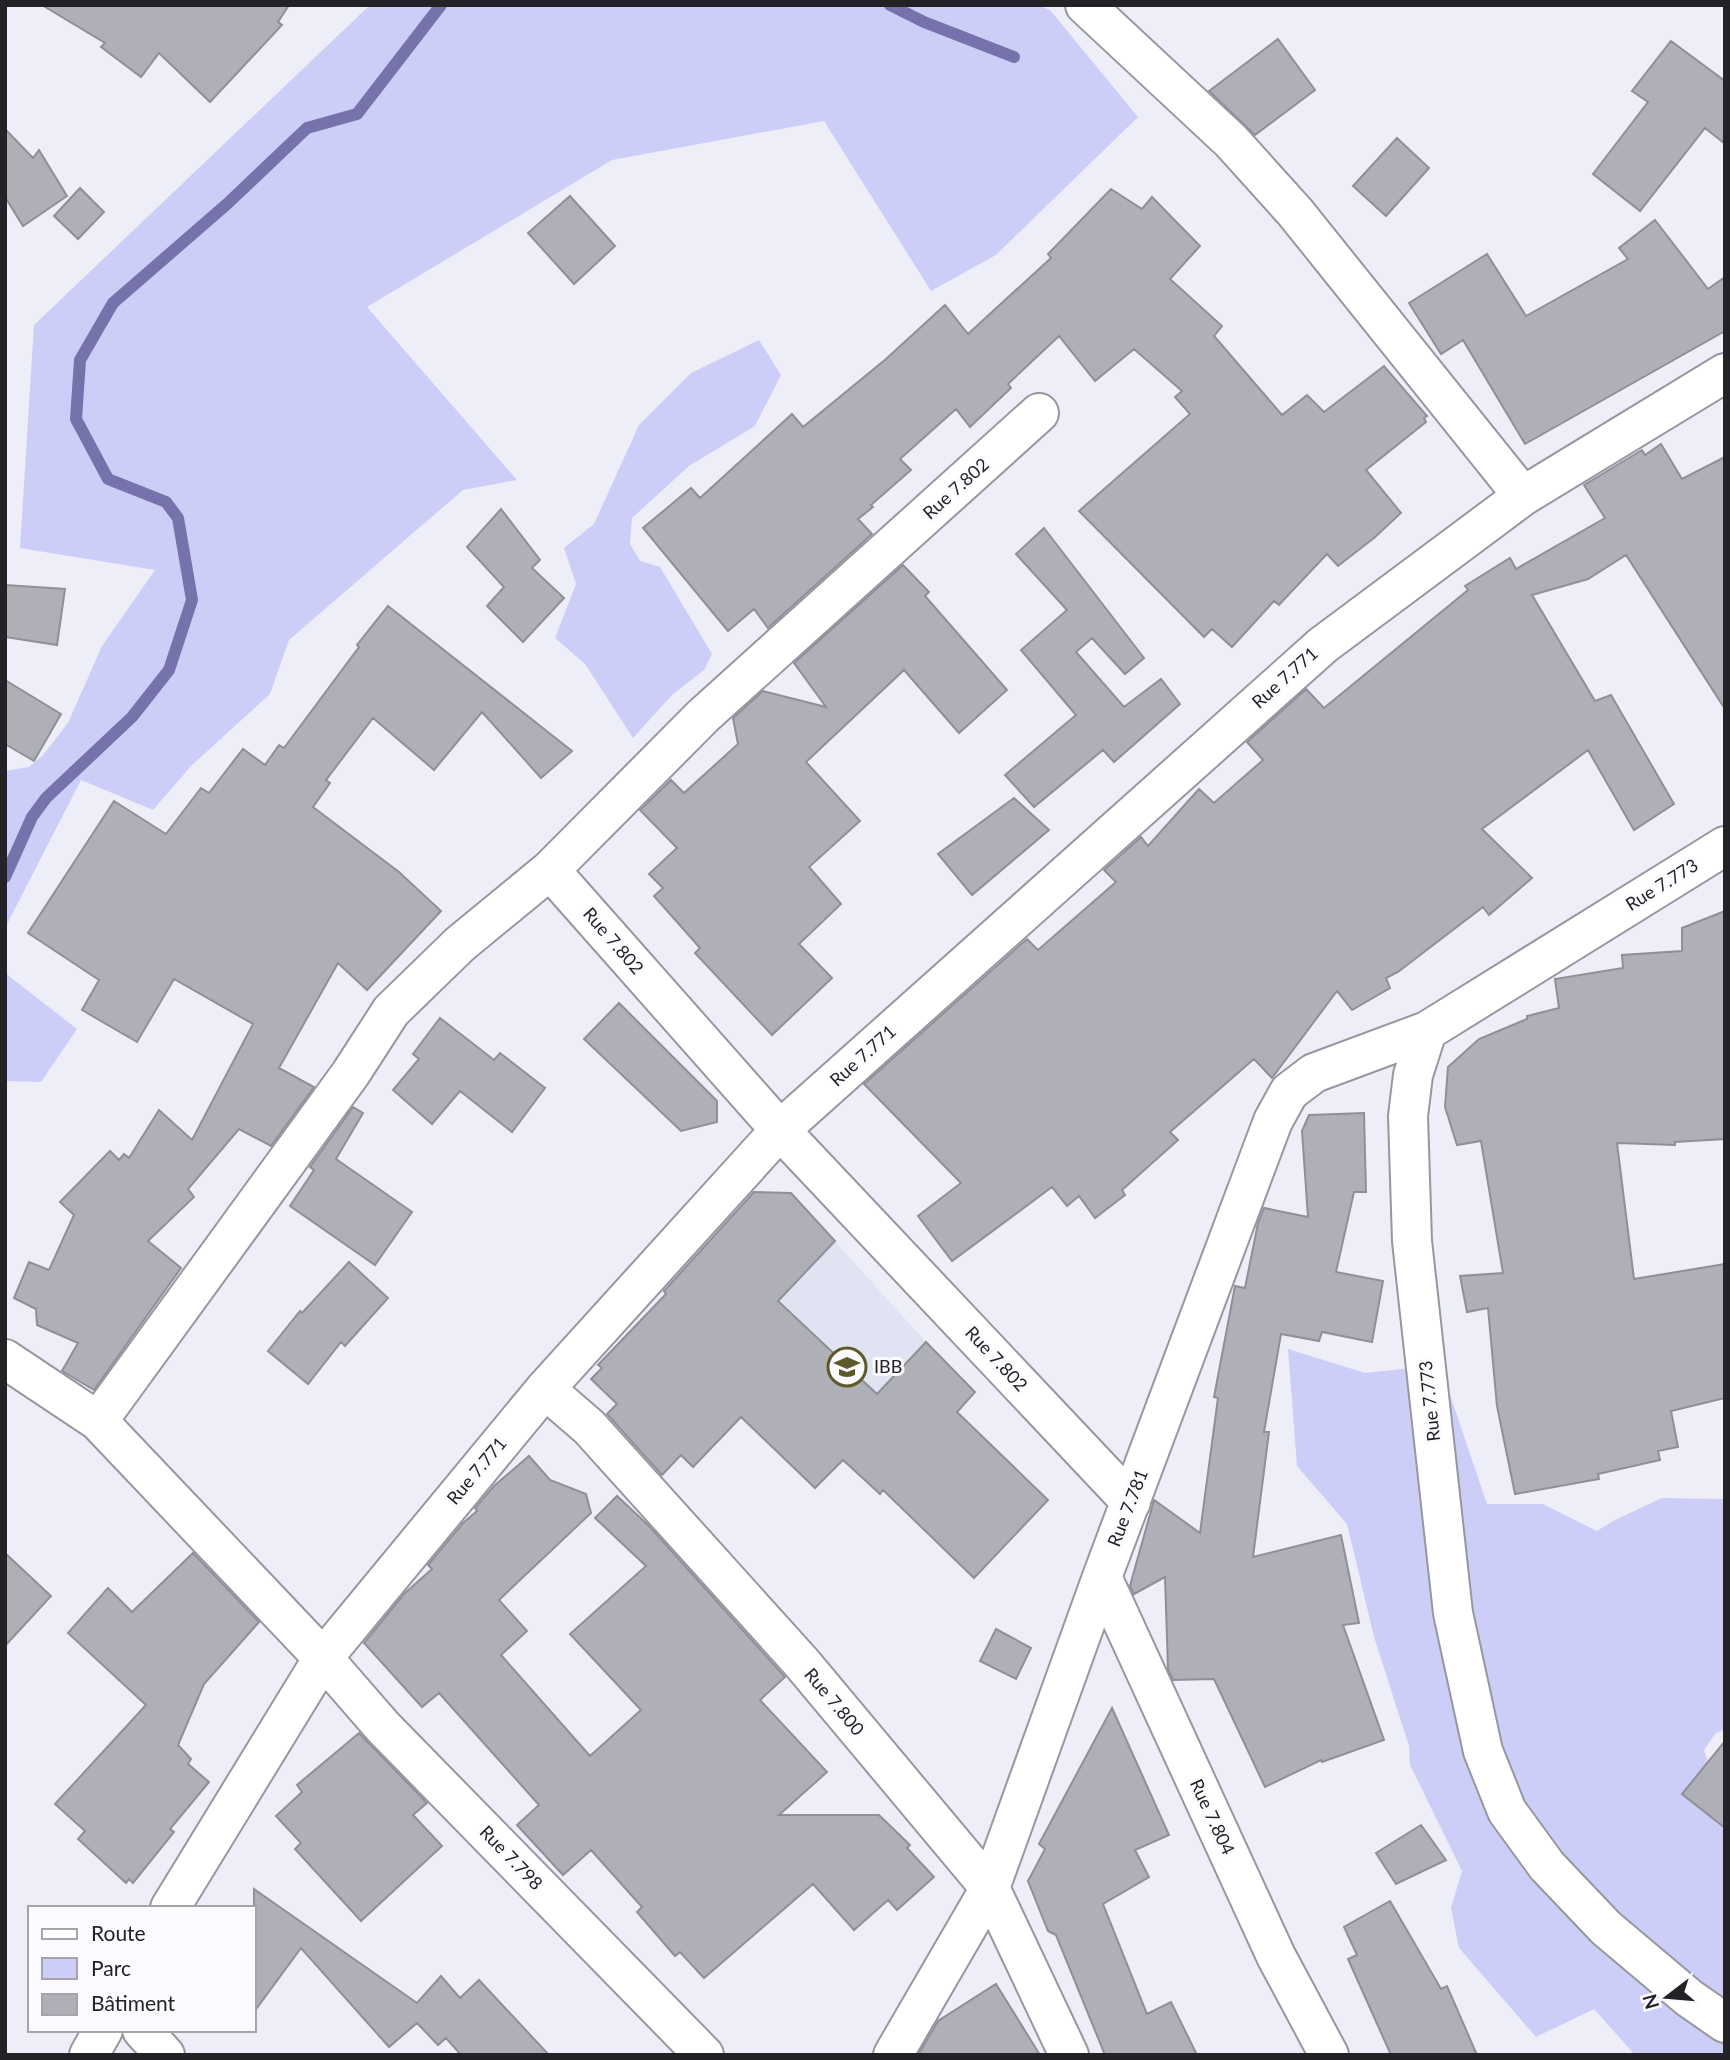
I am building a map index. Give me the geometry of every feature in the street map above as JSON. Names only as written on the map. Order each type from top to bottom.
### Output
[{"type":"street","points":[[1085,5],[1231,141],[1295,212],[1523,496]]},
{"type":"street","name":"Rue 7.771","points":[[171,1906],[323,1658],[545,1389],[780,1130],[1322,645],[1523,496],[1725,373]]},
{"type":"street","name":"Rue 7.802","points":[[1039,413],[703,716],[550,870],[780,1130],[1131,1502]]},
{"type":"street","name":"Rue 7.773","points":[[1725,846],[1427,1031],[1413,1075],[1408,1116],[1412,1241],[1453,1613],[1483,1751],[1507,1811],[1547,1866],[1606,1928],[1689,1998],[1725,2023]]},
{"type":"street","points":[[98,1421],[351,1073],[391,1011],[460,944],[550,870]]},
{"type":"street","name":"Rue 7.781","points":[[893,2055],[990,1888],[1102,1577],[1273,1121],[1289,1092],[1314,1073],[1427,1031]]},
{"type":"street","name":"Rue 7.798","points":[[5,1359],[98,1421],[323,1658],[383,1727],[704,2055]]},
{"type":"street","name":"Rue 7.800","points":[[545,1389],[589,1427],[801,1662],[990,1888],[1069,2055]]},
{"type":"street","name":"Rue 7.804","points":[[1102,1577],[1276,1956],[1329,2055]]},
{"type":"street","points":[[89,2055],[102,2032]]},
{"type":"street","points":[[144,2032],[165,2055]]},
{"type":"shaded area","name":"IBB","points":[[752,1191],[791,1193],[975,1392],[880,1494],[661,1289]]},
{"type":"green space","points":[[370,5],[1038,5],[1050,10],[1138,117],[996,255],[931,291],[824,121],[612,160],[367,307],[517,480],[463,490],[289,640],[270,694],[191,766],[153,810],[81,780],[5,928],[5,771],[29,767],[43,755],[68,723],[102,646],[155,570],[20,548],[34,325]]},
{"type":"green space","points":[[759,340],[781,375],[755,426],[689,466],[632,518],[630,544],[640,561],[660,567],[712,654],[704,670],[672,695],[633,738],[585,664],[555,638],[576,584],[564,548],[594,524],[639,425],[691,373]]},
{"type":"green space","points":[[5,973],[77,1029],[41,1082],[5,1081]]},
{"type":"green space","points":[[1288,1349],[1365,1373],[1440,1365],[1487,1504],[1543,1504],[1597,1531],[1662,1498],[1725,1499],[1725,1729],[1715,1734],[1704,1750],[1725,1808],[1725,2055],[1635,2055],[1594,2009],[1536,2037],[1459,1948],[1451,1908],[1462,1871],[1410,1765],[1409,1746],[1374,1637],[1347,1524],[1297,1466]]},
{"type":"building","points":[[42,5],[289,5],[278,22],[282,25],[210,102],[159,53],[141,77],[101,47],[105,43]]},
{"type":"building","points":[[1278,39],[1315,90],[1255,135],[1209,91]]},
{"type":"building","points":[[1671,41],[1725,81],[1725,144],[1705,128],[1640,211],[1593,174],[1648,102],[1632,91]]},
{"type":"building","points":[[5,129],[33,158],[39,150],[67,196],[23,226],[5,197]]},
{"type":"building","points":[[1397,138],[1429,168],[1386,216],[1353,186]]},
{"type":"building","points":[[80,188],[104,212],[78,239],[54,216]]},
{"type":"building","points":[[1111,189],[1142,209],[1152,197],[1200,246],[1170,279],[1222,326],[1214,336],[1282,415],[1307,395],[1324,412],[1384,366],[1427,416],[1424,418],[1426,422],[1366,470],[1401,513],[1338,566],[1327,554],[1279,605],[1274,601],[1232,647],[1212,629],[1204,637],[1079,511],[1190,414],[1175,397],[1182,391],[1134,349],[1095,381],[1059,336],[1008,384],[1011,388],[970,427],[956,409],[900,459],[911,470],[858,519],[872,534],[768,628],[754,609],[728,631],[643,528],[691,488],[700,498],[792,414],[803,427],[886,359],[945,305],[968,334],[1051,258],[1048,254]]},
{"type":"building","points":[[570,196],[615,246],[574,284],[528,233]]},
{"type":"building","points":[[1655,220],[1708,289],[1725,277],[1725,331],[1525,444],[1463,340],[1441,354],[1409,303],[1487,254],[1526,316],[1628,259],[1619,248]]},
{"type":"building","points":[[1661,444],[1682,479],[1725,457],[1725,709],[1626,555],[1588,579],[1532,595],[1595,701],[1611,695],[1674,804],[1634,830],[1588,750],[1482,829],[1532,878],[1489,915],[1483,907],[1398,972],[1386,978],[1390,988],[1352,1010],[1337,991],[1272,1078],[1254,1059],[1170,1132],[1178,1140],[1122,1190],[1125,1195],[1095,1218],[1079,1196],[1067,1206],[1052,1187],[952,1261],[918,1216],[961,1183],[864,1084],[1027,939],[1038,950],[1116,882],[1104,870],[1141,837],[1148,846],[1199,789],[1214,803],[1263,760],[1247,742],[1306,689],[1324,708],[1468,590],[1465,586],[1510,558],[1516,569],[1605,518],[1584,485],[1642,450],[1645,455]]},
{"type":"building","points":[[501,509],[540,560],[532,568],[564,598],[523,642],[487,606],[504,587],[467,547]]},
{"type":"building","points":[[1044,528],[1144,658],[1125,674],[1092,638],[1076,652],[1124,707],[1161,679],[1180,704],[1114,762],[1103,750],[1034,807],[1005,775],[1076,715],[1021,650],[1067,610],[1016,554]]},
{"type":"building","points":[[903,565],[929,592],[925,596],[1007,690],[959,733],[904,670],[806,762],[860,821],[809,867],[841,904],[799,944],[832,978],[772,1035],[695,953],[700,948],[654,896],[663,888],[649,874],[677,848],[640,810],[671,780],[684,793],[738,744],[733,718],[763,691],[826,707],[794,663]]},
{"type":"building","points":[[5,585],[65,589],[57,645],[5,637]]},
{"type":"building","points":[[388,606],[572,751],[541,778],[482,712],[434,770],[373,718],[326,780],[330,783],[313,807],[399,872],[441,911],[367,990],[338,963],[279,1068],[314,1087],[271,1146],[239,1129],[188,1189],[194,1197],[148,1241],[181,1268],[94,1390],[62,1371],[78,1343],[37,1325],[36,1309],[14,1298],[29,1262],[49,1270],[74,1215],[60,1202],[110,1151],[119,1160],[124,1154],[129,1158],[159,1110],[192,1140],[253,1024],[174,979],[137,1042],[82,1010],[99,980],[28,933],[114,801],[166,834],[201,788],[209,793],[243,749],[265,765],[279,745],[284,748]]},
{"type":"building","points":[[5,680],[61,714],[34,761],[5,744]]},
{"type":"building","points":[[1014,798],[1049,830],[972,895],[938,854]]},
{"type":"building","points":[[1725,911],[1725,1139],[1675,1142],[1675,1145],[1617,1143],[1634,1279],[1725,1264],[1725,1398],[1671,1411],[1678,1447],[1658,1451],[1660,1460],[1598,1474],[1599,1479],[1515,1494],[1497,1406],[1488,1308],[1467,1312],[1460,1276],[1503,1273],[1481,1141],[1457,1145],[1445,1107],[1448,1067],[1479,1039],[1527,1019],[1527,1016],[1559,1008],[1555,979],[1623,968],[1622,955],[1682,951],[1682,928]]},
{"type":"building","points":[[619,1003],[717,1101],[717,1122],[681,1131],[584,1039]]},
{"type":"building","points":[[440,1018],[494,1060],[500,1053],[545,1088],[512,1132],[460,1091],[432,1124],[393,1090],[419,1059],[413,1054]]},
{"type":"building","points":[[353,1107],[363,1113],[336,1159],[412,1212],[375,1265],[290,1206],[314,1170],[310,1167]]},
{"type":"building","points":[[1364,1113],[1366,1192],[1354,1192],[1336,1272],[1383,1281],[1372,1342],[1322,1332],[1319,1341],[1281,1334],[1264,1432],[1269,1432],[1253,1557],[1341,1535],[1359,1623],[1343,1625],[1384,1740],[1322,1762],[1321,1760],[1265,1787],[1214,1679],[1173,1680],[1168,1669],[1165,1577],[1134,1594],[1130,1586],[1154,1500],[1200,1533],[1218,1398],[1214,1397],[1235,1286],[1245,1288],[1258,1223],[1264,1208],[1308,1217],[1302,1131],[1309,1115]]},
{"type":"building","points":[[754,1192],[791,1193],[835,1241],[778,1301],[877,1394],[926,1342],[975,1392],[957,1412],[1048,1500],[974,1578],[883,1490],[880,1494],[843,1460],[815,1488],[741,1417],[693,1467],[681,1455],[662,1475],[607,1414],[617,1404],[591,1379],[602,1368],[598,1365],[666,1294],[664,1291]]},
{"type":"building","points":[[349,1262],[388,1298],[345,1346],[341,1342],[308,1384],[268,1351],[300,1311],[302,1313]]},
{"type":"building","points":[[529,1456],[550,1480],[586,1494],[591,1513],[499,1600],[527,1631],[501,1655],[590,1756],[641,1710],[570,1634],[646,1566],[595,1518],[617,1496],[649,1526],[785,1677],[760,1700],[827,1772],[779,1815],[879,1815],[910,1845],[907,1848],[934,1877],[897,1910],[888,1900],[854,1930],[813,1884],[704,1978],[680,1952],[675,1956],[637,1912],[642,1907],[591,1850],[563,1875],[517,1825],[539,1805],[439,1693],[422,1707],[364,1643],[404,1594],[432,1569],[428,1565],[463,1523],[477,1511],[475,1508],[494,1486]]},
{"type":"building","points":[[5,1553],[51,1596],[5,1646]]},
{"type":"building","points":[[193,1553],[259,1622],[204,1684],[178,1745],[191,1759],[188,1764],[209,1782],[170,1829],[174,1832],[133,1883],[129,1879],[126,1883],[78,1839],[85,1831],[55,1804],[146,1705],[68,1633],[108,1588],[132,1612]]},
{"type":"building","points":[[996,1629],[1031,1648],[1016,1679],[980,1661]]},
{"type":"building","points":[[1112,1708],[1169,1835],[1135,1850],[1149,1877],[1103,1904],[1147,2014],[1171,2002],[1197,2055],[1105,2055],[1056,1935],[1048,1931],[1028,1881],[1045,1849],[1039,1844]]},
{"type":"building","points":[[359,1733],[427,1803],[413,1815],[442,1846],[361,1921],[295,1849],[301,1843],[276,1816],[302,1792],[297,1785]]},
{"type":"building","points":[[1725,1741],[1725,1828],[1682,1794]]},
{"type":"building","points":[[1421,1825],[1446,1860],[1396,1884],[1376,1853]]},
{"type":"building","points":[[254,1889],[417,2003],[441,1976],[460,1998],[479,1980],[549,2055],[461,2055],[446,2038],[438,2045],[417,2023],[389,2047],[301,1948],[256,2009]]},
{"type":"building","points":[[1390,1901],[1441,1989],[1447,1986],[1477,2055],[1391,2055],[1348,1959],[1357,1955],[1344,1927]]},
{"type":"building","points":[[996,1984],[1040,2055],[918,2055],[938,2021]]},
{"type":"waterway","points":[[5,877],[32,817],[46,798],[132,717],[169,670],[192,600],[178,518],[166,502],[108,479],[76,419],[80,360],[113,303],[227,204],[307,128],[357,114],[441,5]]},
{"type":"waterway","points":[[890,5],[924,22],[1014,57]]},
{"type":"place","name":"IBB","points":[[847,1367]]}]
